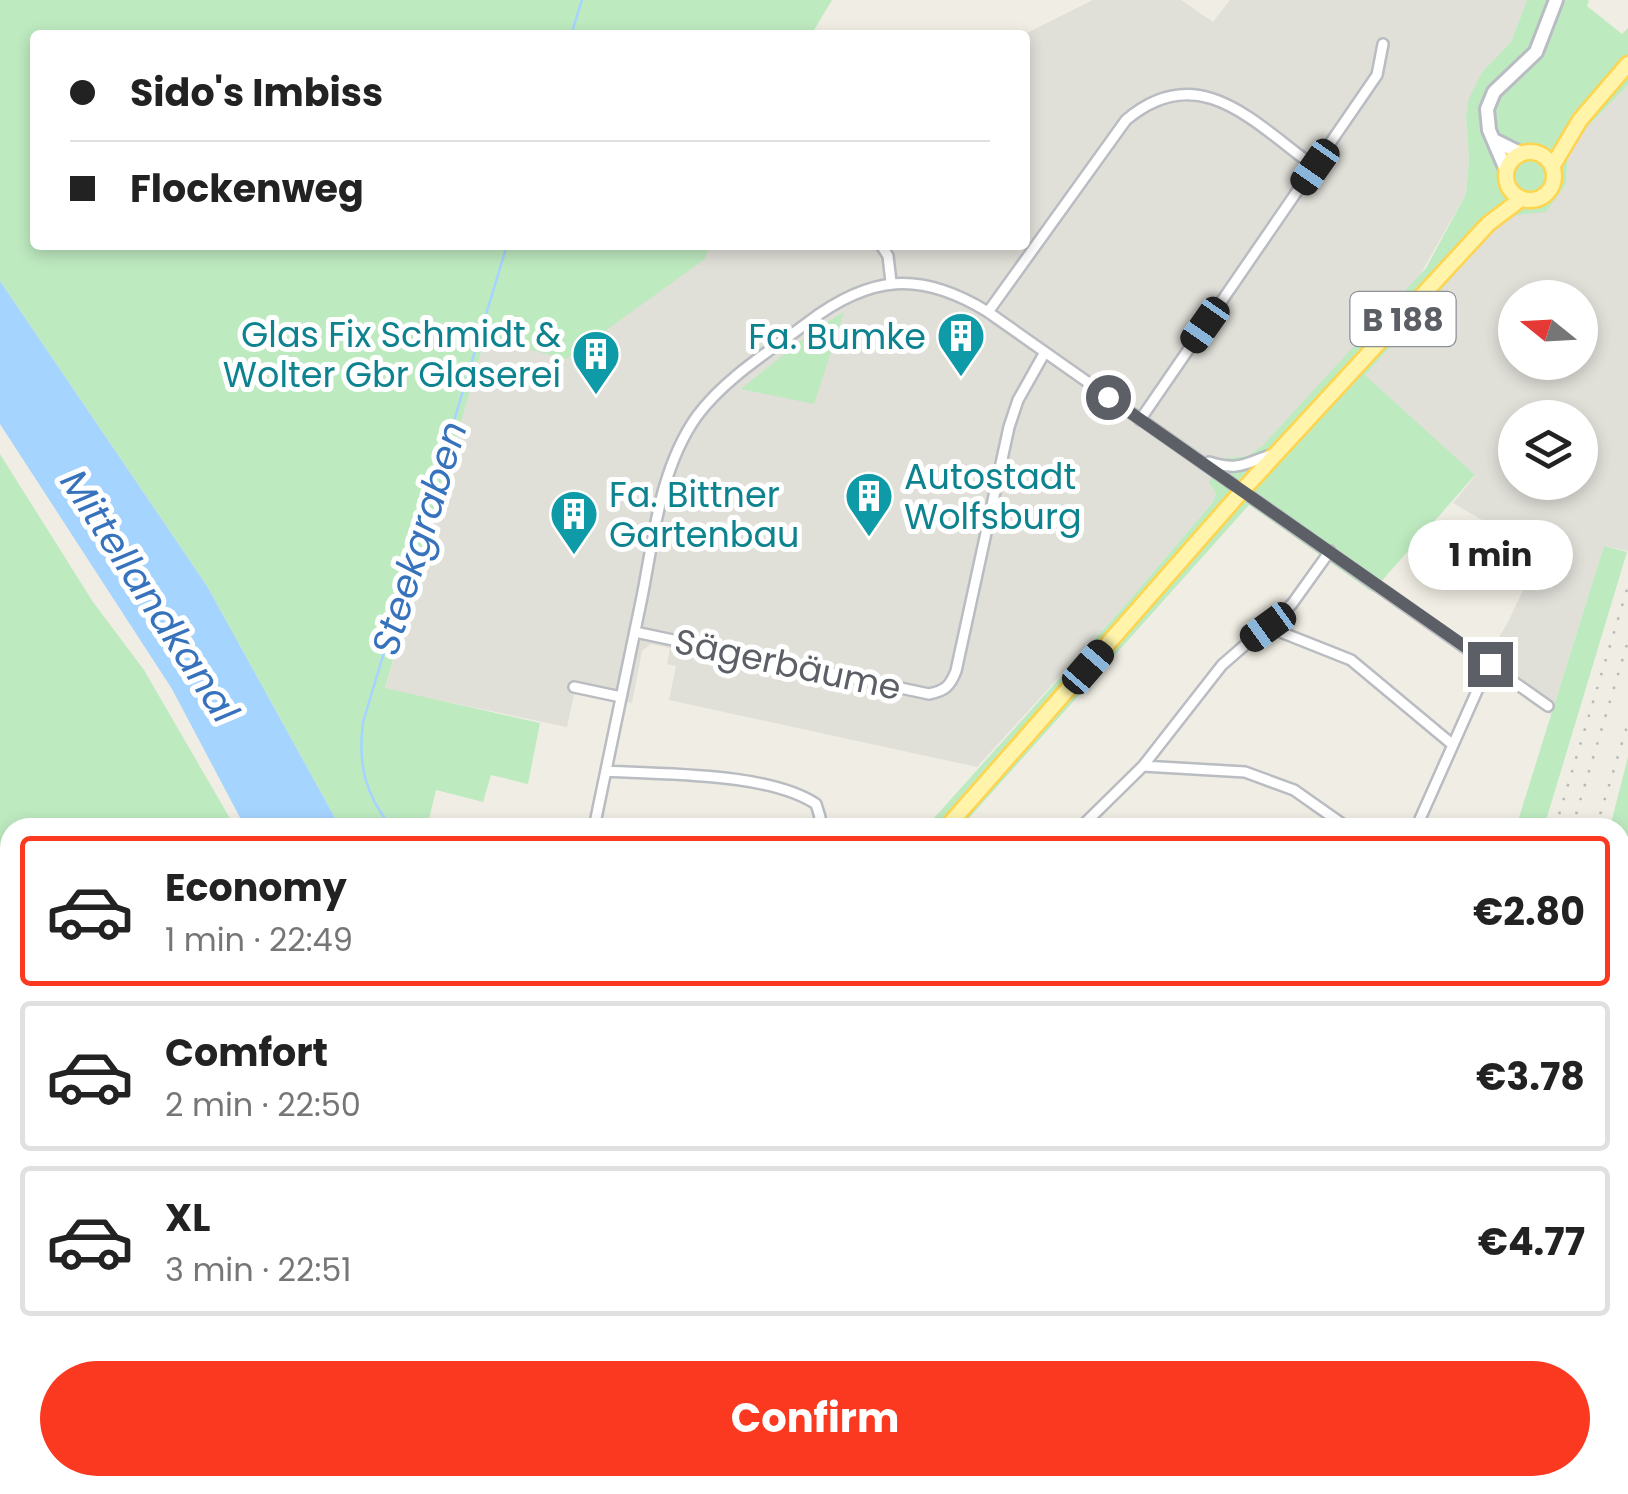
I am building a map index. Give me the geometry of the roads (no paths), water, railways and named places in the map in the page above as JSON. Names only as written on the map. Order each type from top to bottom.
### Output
[{"type":"main road","points":[[1538,154],[1552,168],[1554,181],[1548,192],[1536,200],[1522,198],[1507,177],[1487,120],[1490,100],[1500,85],[1536,52],[1556,0]]},
{"type":"main road","points":[[1552,168],[1580,120],[1628,64]]},
{"type":"main road","points":[[1492,139],[1522,154],[1538,154],[1580,120]]},
{"type":"main road","points":[[1507,177],[1512,161],[1522,154]]},
{"type":"main road","name":"B 188","points":[[1488,224],[1507,177]]},
{"type":"main road","name":"B 188","points":[[955,818],[1277,453],[1488,224],[1522,198]]},
{"type":"street","points":[[1140,420],[1377,75],[1383,44]]},
{"type":"street","points":[[988,312],[1126,120],[1156,100],[1189,93],[1218,100],[1315,167]]},
{"type":"street","points":[[884,250],[891,282]]},
{"type":"street","points":[[596,818],[673,460],[698,415],[738,375],[818,314],[852,295],[891,282],[914,281],[935,286],[988,312],[1548,706]]},
{"type":"street","name":"Sägerbäume","points":[[634,632],[929,694],[950,686],[1009,427],[1018,400],[1044,352]]},
{"type":"street","points":[[1202,460],[1224,468],[1242,467],[1277,453]]},
{"type":"street","points":[[1090,818],[1143,766],[1222,665],[1292,604],[1330,552]]},
{"type":"street","points":[[1268,627],[1351,660],[1452,746]]},
{"type":"street","points":[[1420,818],[1490,664]]},
{"type":"street","points":[[574,686],[621,697]]},
{"type":"street","points":[[1143,766],[1245,772],[1294,790],[1334,818]]},
{"type":"street","points":[[606,771],[698,775],[753,783],[806,798],[820,809],[818,818]]},
{"type":"water","name":"Mittellandkanal","points":[[0,281],[207,586],[335,818],[240,818],[172,689],[0,424]]},
{"type":"waterway","name":"Steekgraben","points":[[573,30],[582,0]]},
{"type":"waterway","name":"Steekgraben","points":[[385,818],[365,778],[361,751],[363,722],[505,250]]},
{"type":"railway","points":[[1558,818],[1628,586]]},
{"type":"railway","points":[[1575,818],[1628,641]]},
{"type":"railway","points":[[1599,818],[1628,723]]},
{"type":"place","name":"Fa. Bumke","points":[[961,378]]},
{"type":"place","name":"Glas Fix Schmidt & Wolter Gbr Glaserei","points":[[596,396]]},
{"type":"place","name":"Autostadt Wolfsburg","points":[[869,538]]},
{"type":"place","name":"Fa. Bittner Gartenbau","points":[[574,556]]}]
